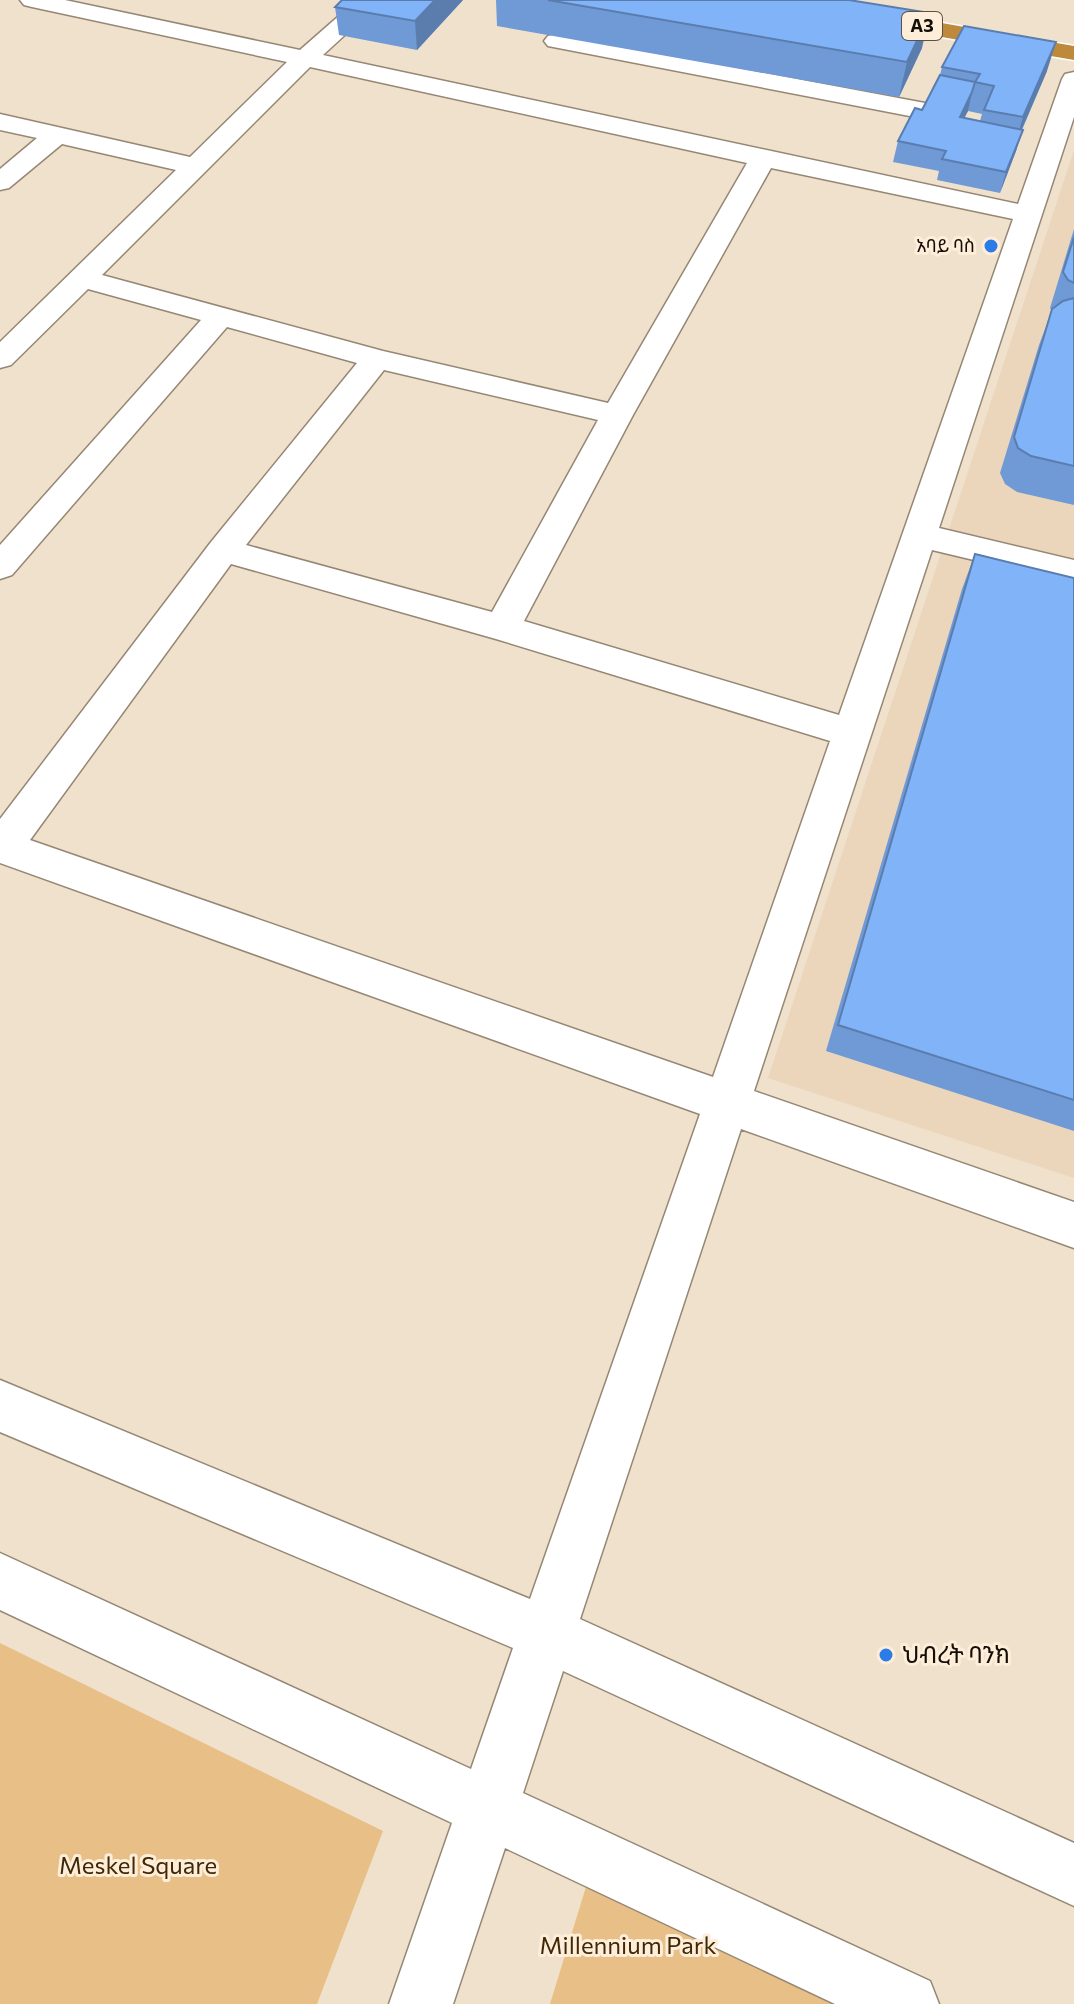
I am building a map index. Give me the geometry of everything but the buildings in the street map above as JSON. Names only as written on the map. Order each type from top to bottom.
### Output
[{"type":"highway","name":"A3","points":[[769,0],[1074,53]]},
{"type":"street","points":[[32,0],[306,57],[762,160],[1028,214]]},
{"type":"street","points":[[0,359],[306,57],[371,0]]},
{"type":"street","points":[[949,59],[961,33]]},
{"type":"street","points":[[556,41],[925,111]]},
{"type":"street","points":[[421,2004],[1074,79]]},
{"type":"street","points":[[913,136],[937,85]]},
{"type":"street","points":[[0,122],[194,166]]},
{"type":"street","points":[[0,182],[57,135]]},
{"type":"street","points":[[502,628],[617,415],[762,160]]},
{"type":"street","points":[[890,186],[902,161]]},
{"type":"street","points":[[82,278],[377,359],[617,415]]},
{"type":"street","points":[[0,567],[221,315]]},
{"type":"street","points":[[377,359],[223,550],[1,847],[1074,1225]]},
{"type":"street","points":[[919,535],[1074,572]]},
{"type":"street","points":[[223,550],[502,628],[852,733]]},
{"type":"street","points":[[0,1406],[547,1634],[1074,1875]]},
{"type":"street","points":[[0,1581],[907,2004]]},
{"type":"shaded area","points":[[1074,150],[1074,1178],[768,1078]]},
{"type":"green space","name":"Meskel Square","points":[[0,1643],[383,1831],[317,2004],[0,2004]]},
{"type":"green space","name":"Millennium Park","points":[[593,1864],[889,2004],[550,2004]]},
{"type":"place","name":"አባይ ባስ","points":[[991,246]]},
{"type":"place","name":"ህብረት ባንክ","points":[[886,1655]]}]
